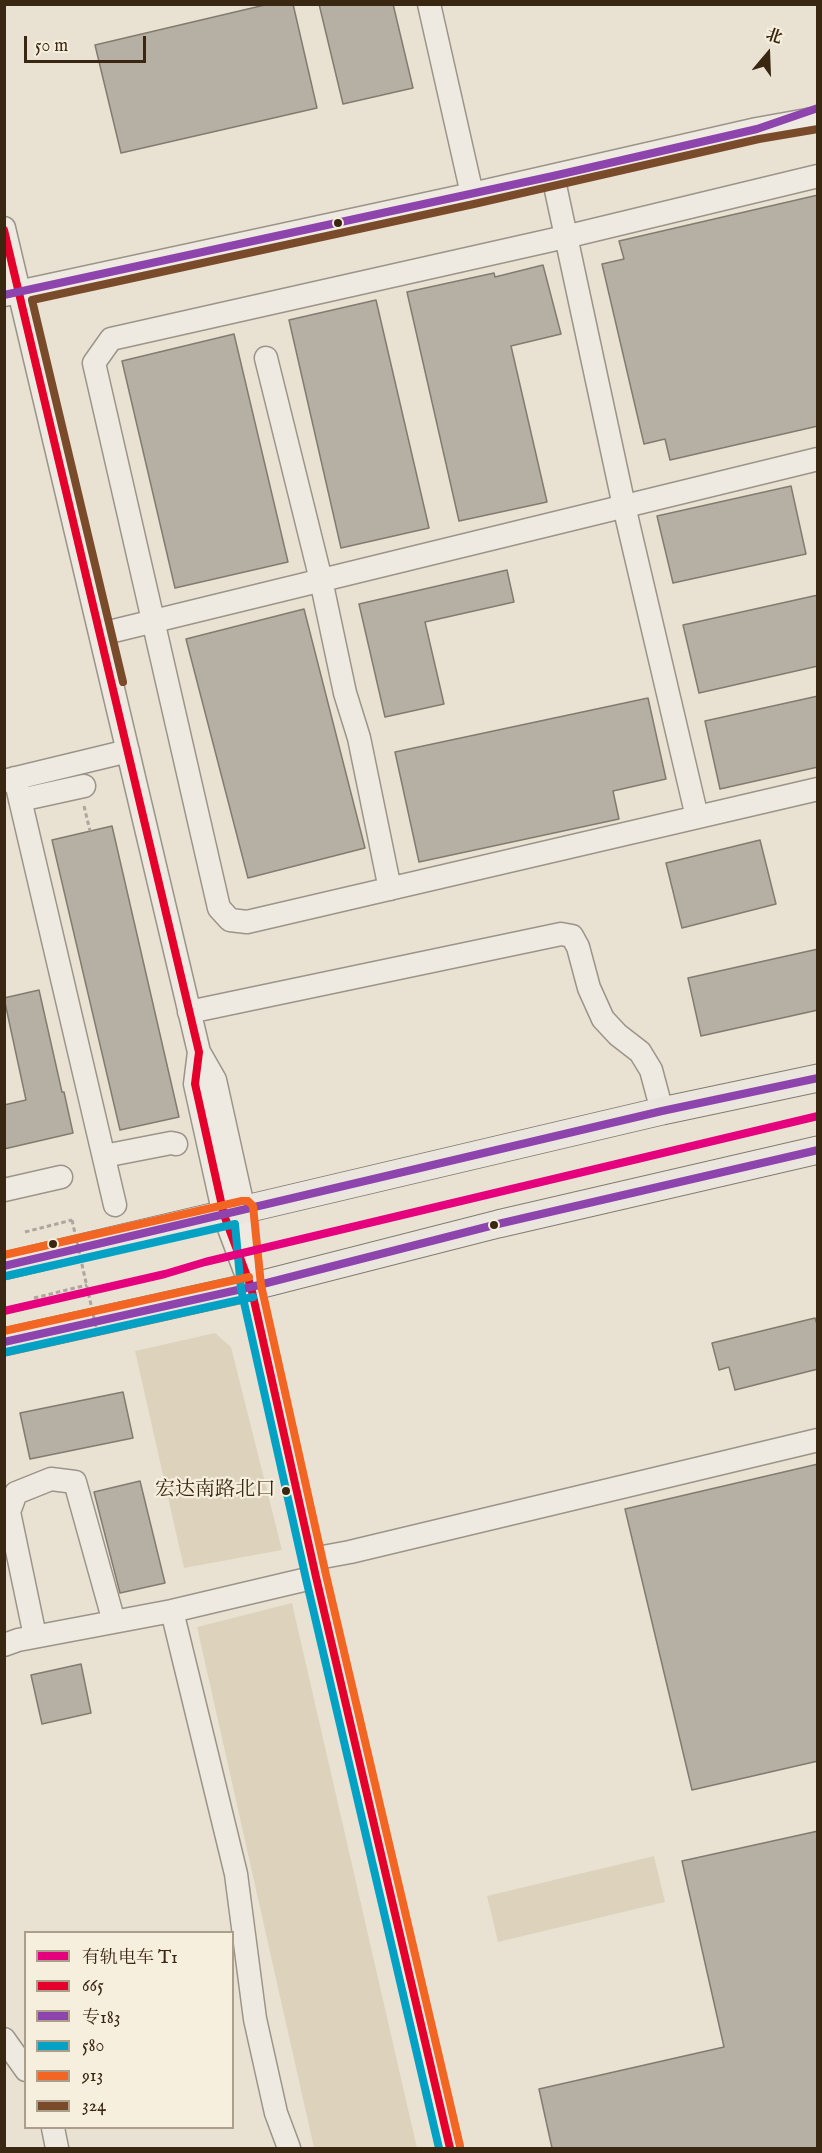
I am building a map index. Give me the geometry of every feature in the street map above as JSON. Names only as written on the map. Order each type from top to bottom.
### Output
[{"type":"main road","points":[[4,1266],[662,1112],[818,1078]]},
{"type":"main road","points":[[4,1342],[251,1287],[498,1224],[818,1150]]},
{"type":"street","points":[[429,4],[472,195]]},
{"type":"street","points":[[757,129],[818,108]]},
{"type":"street","points":[[12,293],[472,195],[757,129],[818,118]]},
{"type":"street","points":[[553,176],[624,506],[698,817]]},
{"type":"street","points":[[818,177],[565,237],[111,339],[94,363],[219,908],[230,920],[247,922],[818,789]]},
{"type":"street","points":[[4,228],[12,293],[101,634],[189,1012],[199,1052],[215,1080],[234,1213],[314,1568],[450,2148]]},
{"type":"street","points":[[266,358],[321,580],[345,693],[359,738],[390,889]]},
{"type":"street","points":[[101,634],[818,459]]},
{"type":"street","points":[[13,786],[128,751]]},
{"type":"street","points":[[13,786],[82,786]]},
{"type":"street","points":[[13,786],[115,1205]]},
{"type":"street","points":[[189,1012],[561,934],[572,936],[578,947],[589,988],[603,1019],[618,1035],[640,1052],[651,1071],[662,1112]]},
{"type":"street","points":[[104,1156],[171,1143],[176,1144]]},
{"type":"street","points":[[4,1190],[61,1178]]},
{"type":"street","points":[[4,1645],[34,1636],[172,1611],[314,1568],[350,1552],[818,1440]]},
{"type":"street","points":[[34,1636],[9,1512],[16,1493],[51,1479],[75,1482],[114,1622]]},
{"type":"street","points":[[172,1611],[236,1874],[255,2019],[276,2113],[289,2148]]},
{"type":"street","points":[[4,2039],[24,2067]]},
{"type":"street","points":[[53,2129],[57,2148]]},
{"type":"path","points":[[82,786],[90,831]]},
{"type":"path","points":[[25,1232],[72,1220],[98,1336]]},
{"type":"path","points":[[34,1298],[87,1285]]},
{"type":"shaded area","points":[[215,1333],[231,1347],[282,1550],[184,1568],[135,1351]]},
{"type":"shaded area","points":[[292,1603],[417,2148],[314,2148],[197,1627]]},
{"type":"shaded area","points":[[654,1856],[665,1902],[498,1942],[487,1896]]},
{"type":"building","points":[[269,4],[293,4],[317,108],[121,153],[95,45]]},
{"type":"building","points":[[319,4],[393,4],[413,88],[343,104]]},
{"type":"building","points":[[818,195],[818,426],[670,460],[665,439],[644,444],[602,264],[624,259],[619,241]]},
{"type":"building","points":[[543,265],[561,334],[511,346],[547,502],[459,521],[407,292],[494,273],[495,277]]},
{"type":"building","points":[[376,300],[429,528],[341,548],[289,320]]},
{"type":"building","points":[[234,334],[288,562],[175,588],[122,361]]},
{"type":"building","points":[[791,486],[806,554],[673,583],[657,516]]},
{"type":"building","points":[[507,570],[514,602],[425,622],[444,704],[385,717],[359,604]]},
{"type":"building","points":[[818,595],[818,666],[699,693],[683,625]]},
{"type":"building","points":[[304,609],[365,848],[248,878],[186,639]]},
{"type":"building","points":[[818,696],[818,767],[720,789],[705,721]]},
{"type":"building","points":[[648,698],[666,779],[613,791],[619,819],[419,862],[395,752]]},
{"type":"building","points":[[112,826],[179,1117],[120,1130],[52,840]]},
{"type":"building","points":[[760,840],[776,904],[682,928],[666,863]]},
{"type":"building","points":[[818,949],[818,1010],[701,1036],[688,978]]},
{"type":"building","points":[[39,990],[73,1133],[4,1149],[4,1105],[26,1100],[4,998]]},
{"type":"building","points":[[815,1318],[818,1327],[818,1369],[735,1390],[729,1367],[719,1370],[712,1343]]},
{"type":"building","points":[[123,1392],[133,1438],[30,1459],[20,1413]]},
{"type":"building","points":[[818,1464],[818,1761],[692,1790],[625,1509]]},
{"type":"building","points":[[140,1481],[165,1583],[120,1593],[94,1492]]},
{"type":"building","points":[[81,1664],[91,1713],[42,1724],[31,1675]]},
{"type":"building","points":[[818,1831],[818,2148],[552,2148],[539,2089],[724,2047],[682,1861]]},
{"type":"tram line","name":"T1","points":[[4,1311],[818,1116]]},
{"type":"transit line","name":"专183","points":[[4,295],[553,176],[757,129],[818,108]]},
{"type":"transit line","name":"324","points":[[123,682],[32,300],[474,204],[759,139],[818,129]]},
{"type":"transit line","name":"665","points":[[4,230],[199,1052],[195,1084],[224,1215],[251,1287],[316,1577],[450,2148]]},
{"type":"transit line","name":"专183","points":[[4,1266],[662,1111],[818,1078]]},
{"type":"transit line","name":"专183","points":[[4,1342],[251,1287],[498,1224],[818,1150]]},
{"type":"transit line","name":"913","points":[[4,1255],[242,1201],[248,1201],[253,1206],[261,1285],[326,1575],[460,2146]]},
{"type":"transit line","name":"580","points":[[6,1276],[235,1224],[241,1289],[439,2148]]},
{"type":"transit line","name":"913","points":[[4,1331],[249,1277]]},
{"type":"transit line","name":"580","points":[[6,1352],[253,1297]]},
{"type":"place","name":"宏达南路北口","points":[[286,1491]]}]
